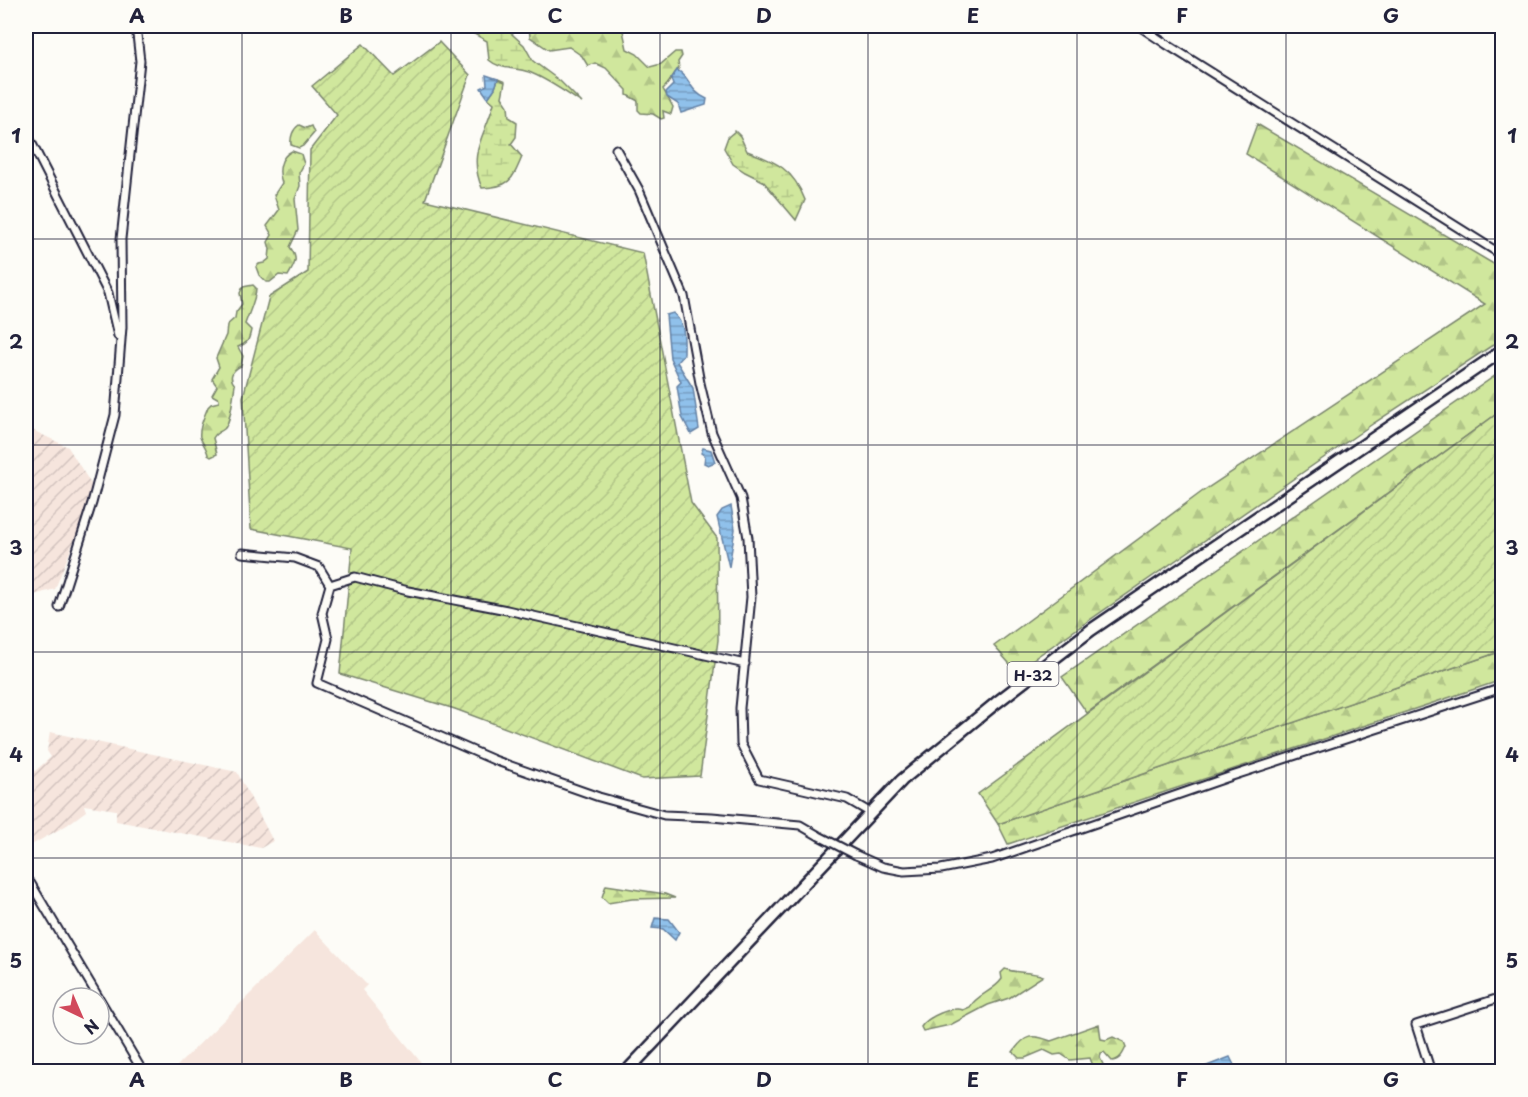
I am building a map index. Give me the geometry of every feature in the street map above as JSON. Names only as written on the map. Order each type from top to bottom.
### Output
[{"type":"main road","name":"Н-32","points":[[626,1071],[902,780],[996,703],[1091,630],[1503,351]]},
{"type":"street","points":[[59,607],[92,502],[115,416],[120,344],[121,239],[140,61],[136,26]]},
{"type":"street","points":[[1139,26],[1503,255]]},
{"type":"street","points":[[26,132],[108,293],[120,344]]},
{"type":"street","points":[[616,149],[639,190],[684,296],[712,433],[741,498],[748,538],[751,597],[740,708],[741,744],[759,779],[847,799],[871,813]]},
{"type":"street","points":[[242,553],[296,558],[319,567],[330,585],[322,614],[328,639],[317,683],[494,760],[599,797],[664,815],[800,825],[883,867],[904,871],[941,869],[992,859],[1229,777],[1503,688]]},
{"type":"street","points":[[330,585],[355,577],[408,591],[507,610],[745,664]]},
{"type":"street","points":[[26,879],[143,1071]]},
{"type":"street","points":[[1431,1071],[1416,1025],[1503,997]]},
{"type":"shaded area","points":[[26,427],[68,447],[91,484],[90,501],[55,589],[34,595],[26,593]]},
{"type":"shaded area","points":[[50,732],[237,772],[273,841],[261,848],[116,821],[116,810],[84,805],[86,811],[67,825],[26,848],[26,760],[35,771],[51,757],[47,751]]},
{"type":"shaded area","points":[[315,930],[367,985],[362,990],[428,1071],[172,1071]]},
{"type":"green space","points":[[460,26],[503,26],[524,45],[533,61],[560,81],[582,103],[536,75],[493,63],[489,60],[487,41]]},
{"type":"green space","points":[[529,26],[622,26],[627,49],[637,54],[650,67],[661,64],[675,52],[681,52],[679,68],[663,89],[673,107],[671,114],[663,111],[664,118],[661,119],[653,114],[641,113],[638,110],[638,101],[627,95],[627,90],[606,68],[595,63],[588,66],[582,56],[569,47],[549,50],[530,37]]},
{"type":"green space","points":[[439,42],[470,75],[425,200],[643,253],[691,503],[717,538],[718,640],[700,776],[642,779],[455,709],[340,674],[352,548],[251,529],[243,397],[269,297],[308,272],[310,150],[337,115],[312,86],[363,44],[394,76]]},
{"type":"green space","points":[[498,79],[505,82],[502,97],[508,106],[509,117],[517,122],[516,137],[511,144],[522,157],[508,181],[498,186],[482,188],[476,164],[477,154],[494,103],[488,98]]},
{"type":"green space","points":[[1257,124],[1502,269],[1502,339],[1374,423],[1016,671],[994,646],[1203,491],[1485,304],[1246,154]]},
{"type":"green space","points":[[299,125],[306,128],[311,126],[314,133],[299,148],[291,145],[291,142],[294,131]]},
{"type":"green space","points":[[735,131],[747,151],[783,168],[795,181],[805,200],[796,220],[763,181],[733,164],[724,148],[728,137]]},
{"type":"green space","points":[[292,151],[301,154],[304,164],[299,173],[300,186],[295,199],[298,230],[290,247],[295,262],[288,276],[279,275],[270,282],[266,282],[259,275],[256,267],[269,259],[268,242],[272,235],[267,226],[279,210],[274,195],[282,183],[280,170],[282,161]]},
{"type":"green space","points":[[253,285],[256,288],[255,297],[245,324],[251,330],[249,339],[238,347],[243,356],[241,366],[232,374],[235,385],[230,415],[224,429],[213,438],[217,454],[211,457],[200,437],[200,430],[208,407],[219,402],[219,399],[212,395],[217,386],[212,379],[219,367],[216,358],[226,335],[227,325],[235,318],[242,304],[240,293],[243,287]]},
{"type":"green space","points":[[1502,371],[1502,410],[1087,713],[1062,677]]},
{"type":"green space","points":[[1502,410],[1502,651],[998,824],[978,794]]},
{"type":"green space","points":[[1502,651],[1502,680],[1008,844],[998,824]]},
{"type":"green space","points":[[606,885],[665,894],[675,898],[632,899],[608,903],[602,897]]},
{"type":"green space","points":[[1005,969],[1043,976],[1009,998],[988,1005],[950,1025],[923,1031],[921,1027],[934,1016],[946,1011],[963,1010],[970,1007],[1002,979],[1001,973]]},
{"type":"green space","points":[[1099,1024],[1101,1039],[1106,1040],[1113,1037],[1124,1042],[1126,1047],[1121,1056],[1112,1061],[1104,1052],[1101,1053],[1100,1058],[1106,1071],[1095,1071],[1090,1058],[1070,1060],[1061,1054],[1054,1055],[1044,1050],[1025,1058],[1019,1058],[1013,1052],[1021,1042],[1029,1037],[1051,1041]]},
{"type":"water","points":[[677,70],[682,73],[696,92],[707,99],[706,105],[681,113],[678,104],[667,97],[666,92],[673,85],[671,79]]},
{"type":"water","points":[[486,75],[498,79],[488,98],[481,88],[487,85]]},
{"type":"water","points":[[673,313],[682,326],[684,336],[684,354],[677,362],[693,388],[699,429],[691,434],[682,417],[677,386],[681,382],[670,358],[666,315]]},
{"type":"water","points":[[703,448],[711,450],[715,462],[708,465],[704,463],[705,456],[701,453]]},
{"type":"water","points":[[731,506],[735,529],[729,567],[717,517],[722,510]]},
{"type":"water","points":[[655,918],[669,919],[679,932],[675,940],[663,929],[652,928]]},
{"type":"water","points":[[1230,1057],[1237,1071],[1194,1071]]}]
